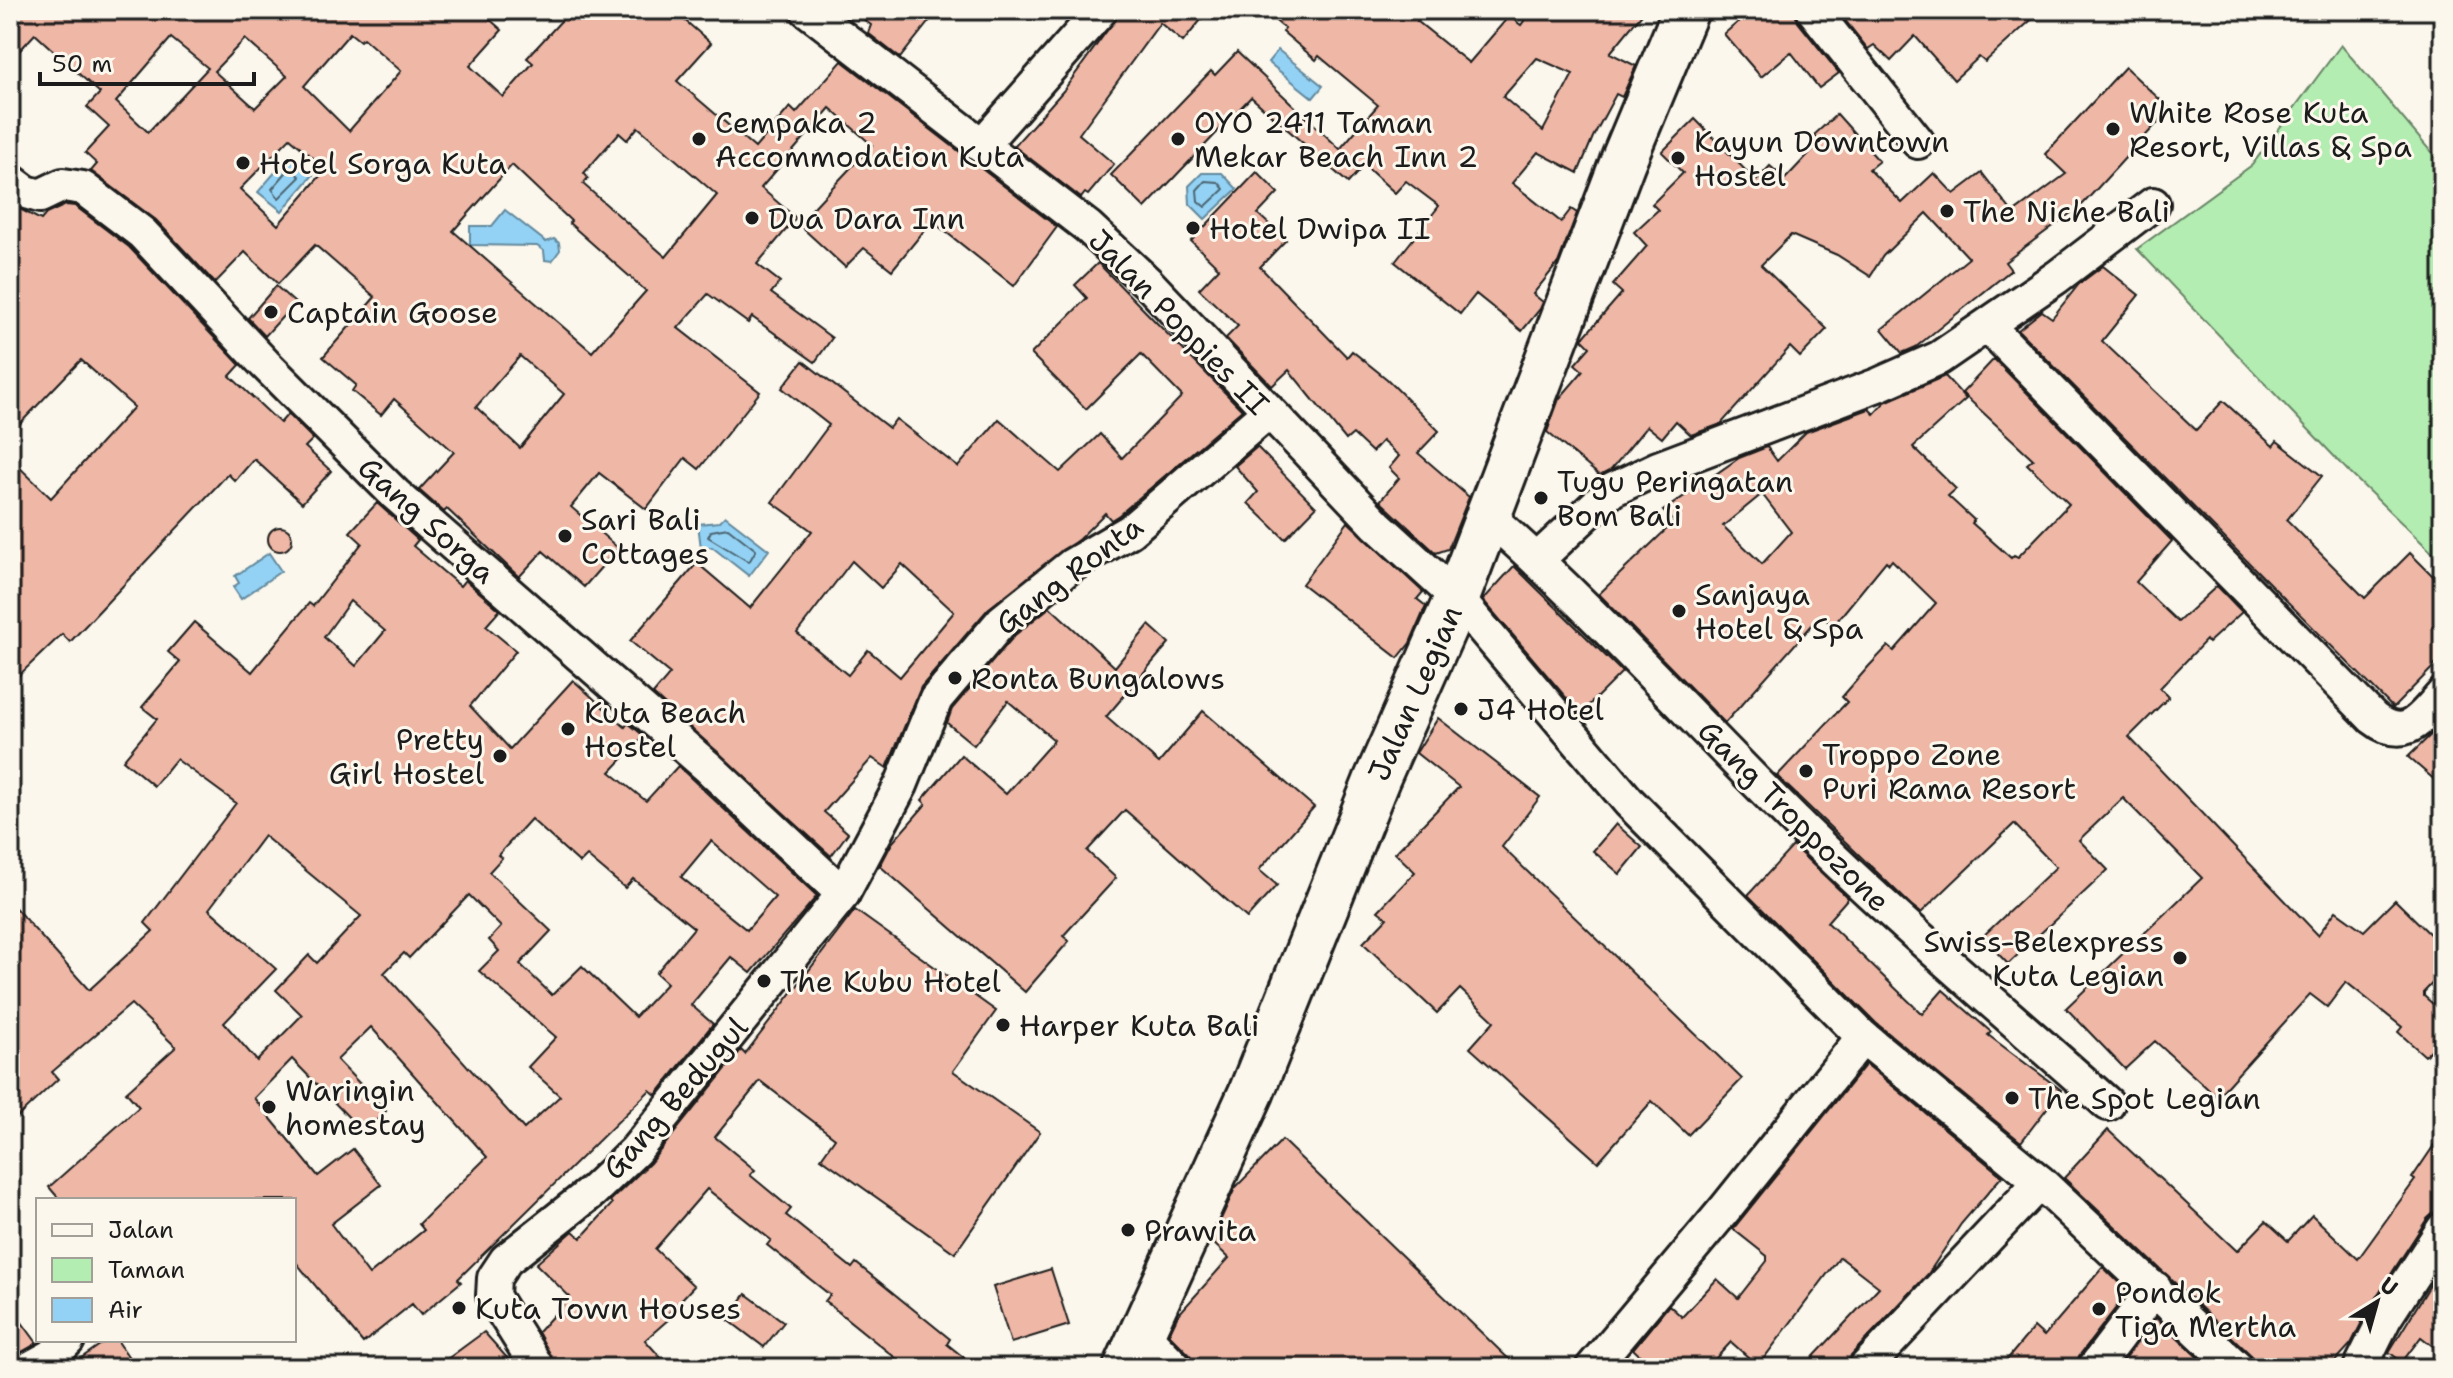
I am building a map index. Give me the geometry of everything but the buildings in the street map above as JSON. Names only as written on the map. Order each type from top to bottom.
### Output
[{"type":"main road","name":"Jalan Legian","points":[[1134,1350],[1251,1093],[1365,807],[1457,598],[1623,161],[1686,10]]},
{"type":"street","name":"Jalan Poppies II","points":[[807,10],[1088,227],[1148,283],[1267,413],[1377,525],[1457,598],[1629,802],[1863,1037],[2040,1182],[2237,1368]]},
{"type":"street","points":[[981,146],[1101,10]]},
{"type":"street","points":[[1813,10],[1918,142]]},
{"type":"street","name":"Gang Sorga","points":[[10,180],[26,192],[40,196],[63,185],[83,188],[142,233],[265,364],[395,494],[709,768],[843,894]]},
{"type":"street","points":[[1537,560],[1612,490],[1658,468],[1880,384],[1939,358],[1988,326],[2153,204]]},
{"type":"street","points":[[1988,326],[2384,727],[2405,729],[2416,723],[2443,694]]},
{"type":"street","name":"Gang Ronta","points":[[843,894],[901,785],[936,699],[991,632],[1016,607],[1072,565],[1130,531],[1267,413]]},
{"type":"street","name":"Gang Troppozone","points":[[1489,517],[1537,560],[1777,804],[1932,951],[2108,1104]]},
{"type":"street","name":"Gang Bedugul","points":[[538,1368],[493,1296],[494,1278],[506,1260],[593,1191],[635,1151],[843,894]]},
{"type":"street","points":[[1592,1368],[1863,1037]]},
{"type":"street","points":[[1865,1368],[2040,1182]]},
{"type":"street","points":[[2360,1368],[2385,1318],[2443,1229]]},
{"type":"street","points":[[2094,1368],[2155,1288]]},
{"type":"street","points":[[1134,1350],[1176,1368]]},
{"type":"green space","points":[[2341,45],[2443,166],[2443,563],[2351,474],[2137,249],[2252,165]]},
{"type":"water","points":[[1278,50],[1323,86],[1313,98],[1268,62]]},
{"type":"water","points":[[290,155],[313,175],[282,211],[258,192]]},
{"type":"water","points":[[1202,173],[1222,173],[1237,189],[1205,219],[1190,204],[1189,186]]},
{"type":"water","points":[[505,210],[546,242],[554,239],[559,243],[560,250],[552,261],[545,260],[544,251],[537,246],[470,245],[470,226],[492,226]]},
{"type":"water","points":[[725,516],[769,550],[749,576],[712,547],[701,548],[698,524],[719,522]]},
{"type":"water","points":[[269,553],[281,571],[241,599],[233,587],[239,583],[235,576]]},
{"type":"place","name":"White Rose Kuta Resort, Villas & Spa","points":[[2113,129]]},
{"type":"place","name":"Cempaka 2 Accommodation Kuta","points":[[699,139]]},
{"type":"place","name":"OYO 2411 Taman Mekar Beach Inn 2","points":[[1178,139]]},
{"type":"place","name":"Kayun Downtown Hostel","points":[[1678,158]]},
{"type":"place","name":"Hotel Sorga Kuta","points":[[243,163]]},
{"type":"place","name":"The Niche Bali","points":[[1947,211]]},
{"type":"place","name":"Dua Dara Inn","points":[[752,218]]},
{"type":"place","name":"Hotel Dwipa II","points":[[1193,228]]},
{"type":"place","name":"Captain Goose","points":[[271,312]]},
{"type":"place","name":"Tugu Peringatan Bom Bali","points":[[1541,498]]},
{"type":"place","name":"Sari Bali Cottages","points":[[565,536]]},
{"type":"place","name":"Sanjaya Hotel & Spa","points":[[1679,611]]},
{"type":"place","name":"Ronta Bungalows","points":[[955,678]]},
{"type":"place","name":"J4 Hotel","points":[[1461,709]]},
{"type":"place","name":"Kuta Beach Hostel","points":[[568,729]]},
{"type":"place","name":"Pretty Girl Hostel","points":[[500,756]]},
{"type":"place","name":"Troppo Zone Puri Rama Resort","points":[[1806,771]]},
{"type":"place","name":"Swiss-Belexpress Kuta Legian","points":[[2180,958]]},
{"type":"place","name":"The Kubu Hotel","points":[[764,981]]},
{"type":"place","name":"Harper Kuta Bali","points":[[1003,1025]]},
{"type":"place","name":"The Spot Legian","points":[[2012,1098]]},
{"type":"place","name":"Waringin homestay","points":[[269,1107]]},
{"type":"place","name":"Prawita","points":[[1128,1230]]},
{"type":"place","name":"Kuta Town Houses","points":[[459,1308]]},
{"type":"place","name":"Pondok Tiga Mertha","points":[[2099,1309]]}]
